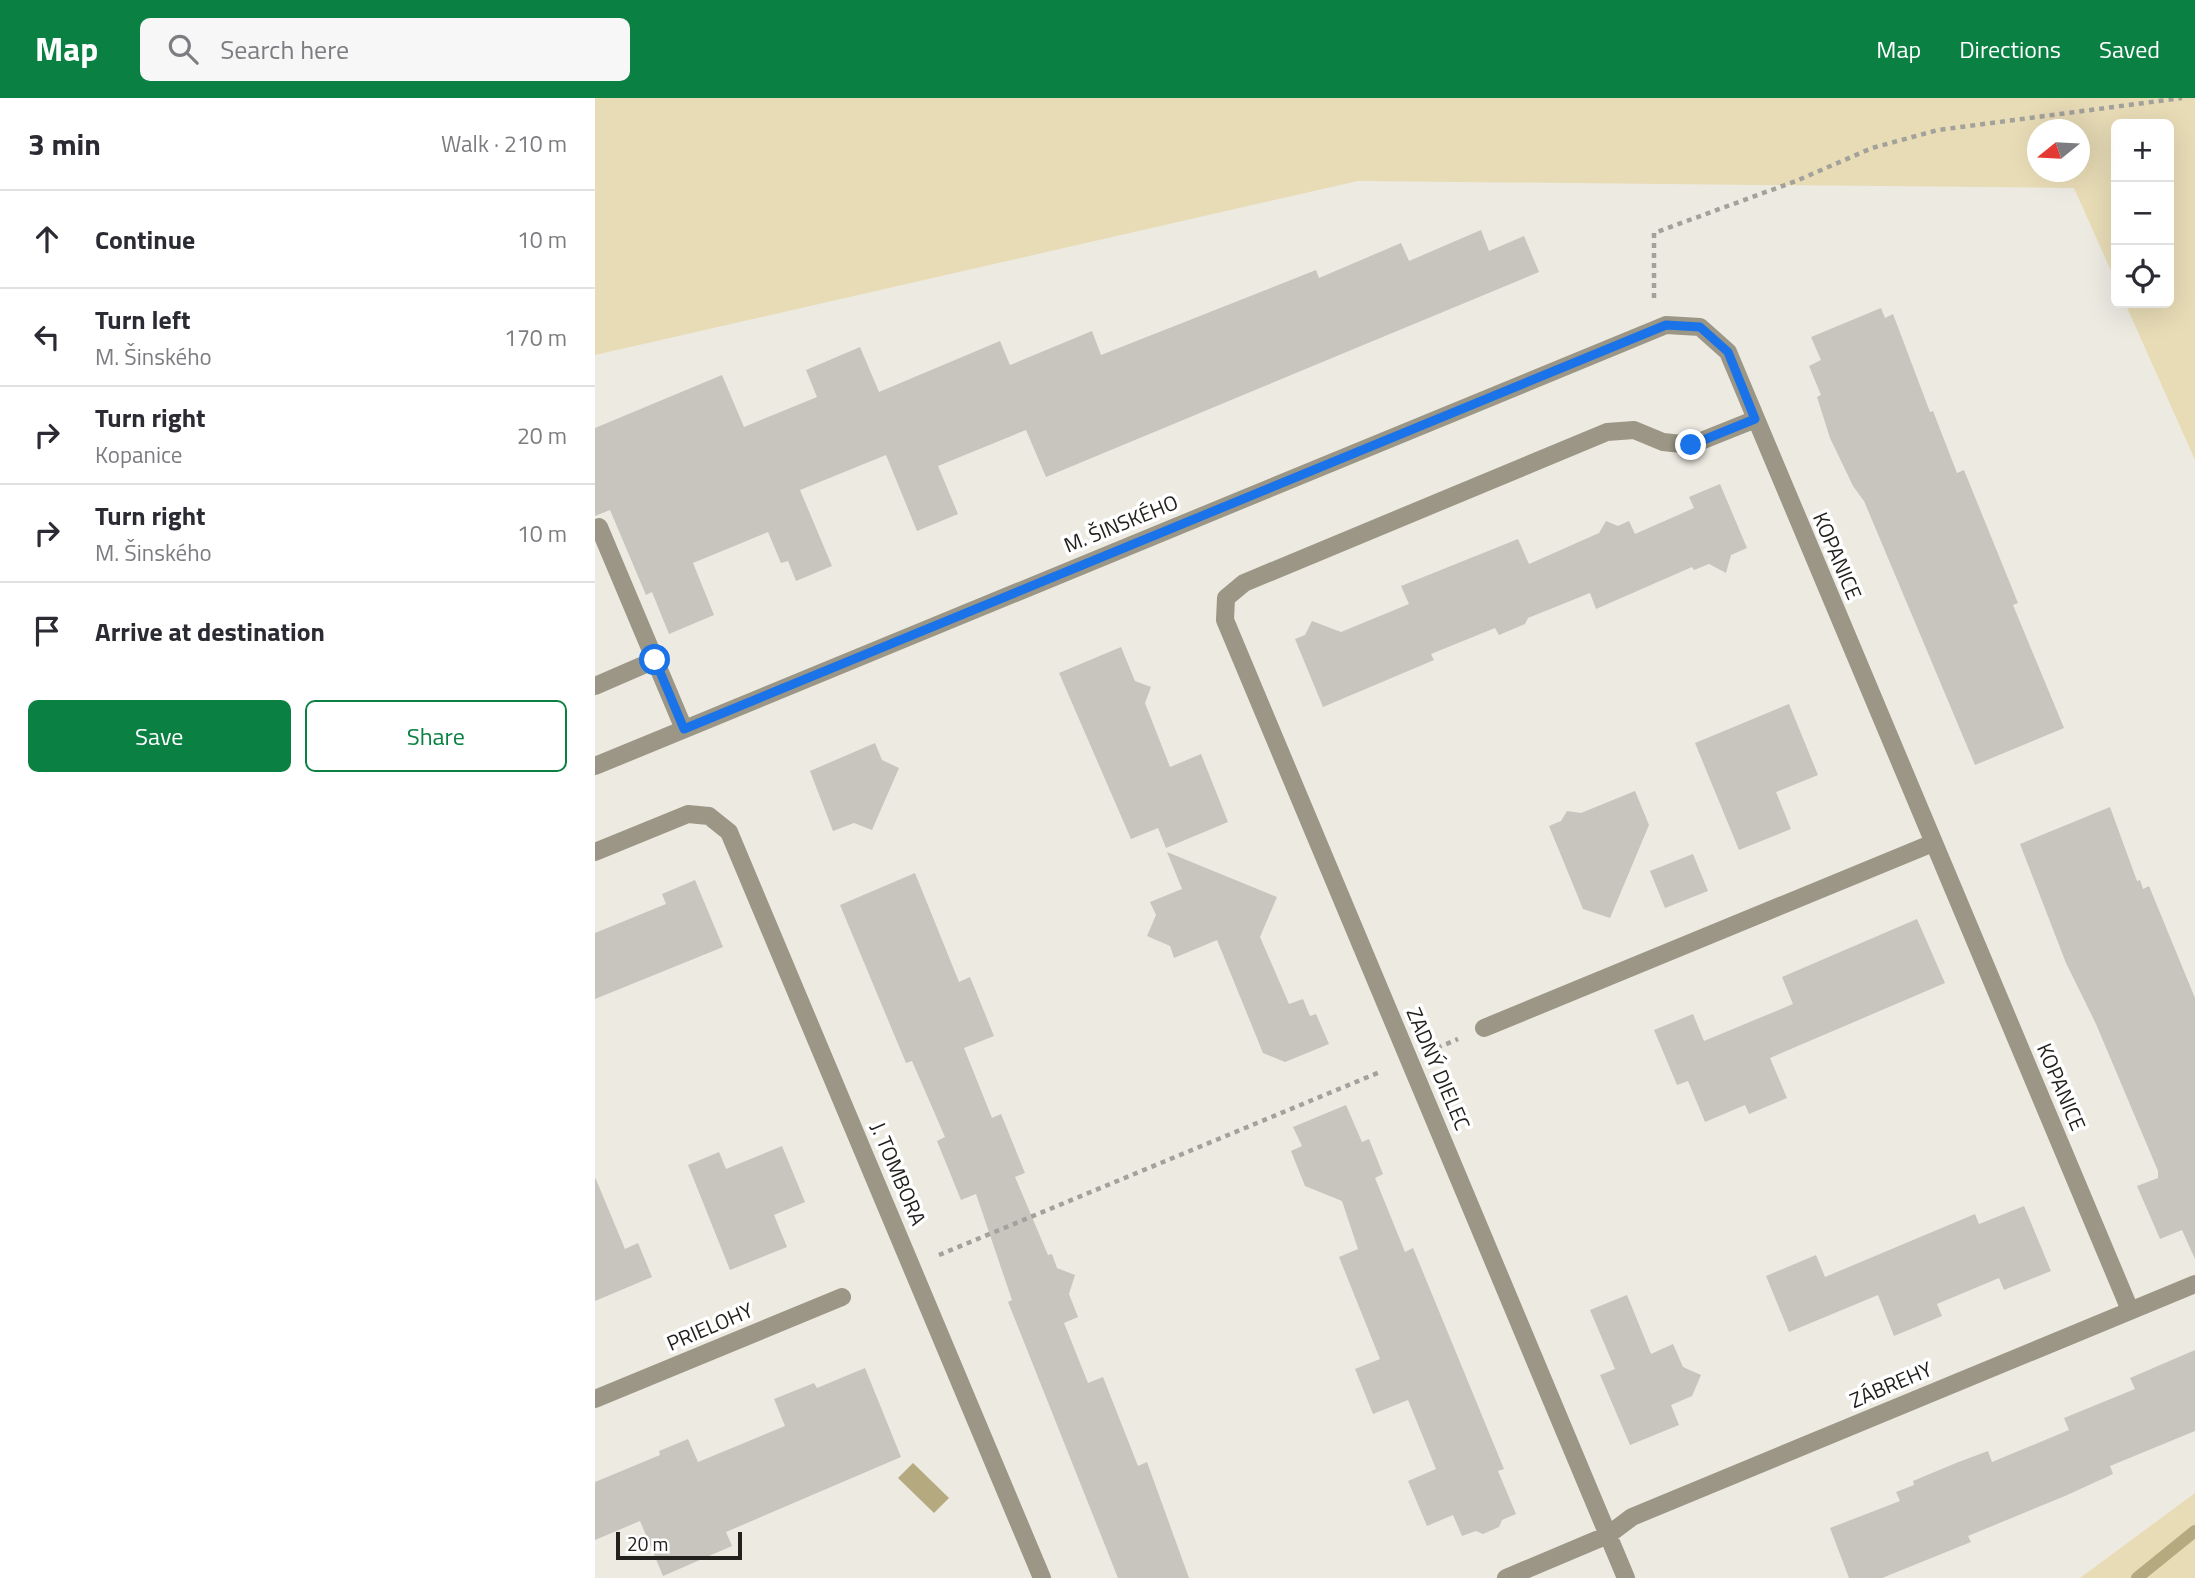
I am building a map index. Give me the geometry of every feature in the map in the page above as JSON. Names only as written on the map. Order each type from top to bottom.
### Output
[{"type":"street","name":"KOPANICE","points":[[1666,325],[1700,327],[1728,352],[2130,1310]]},
{"type":"street","name":"M. ŠINSKÉHO","points":[[595,766],[1666,325]]},
{"type":"street","name":"ZADNÝ DIELEC","points":[[1626,1578],[1225,620],[1226,598],[1244,583],[1607,432],[1634,430],[1663,442],[1691,445],[1755,419]]},
{"type":"street","points":[[599,527],[684,729]]},
{"type":"street","points":[[595,686],[655,660]]},
{"type":"street","name":"J. TOMBORA","points":[[595,852],[688,814],[709,816],[729,831],[1042,1578]]},
{"type":"street","points":[[1484,1028],[1933,843]]},
{"type":"street","name":"ZÁBREHY","points":[[1506,1578],[1608,1535],[1632,1517],[2195,1284]]},
{"type":"street","name":"PRIELOHY","points":[[595,1399],[842,1297]]},
{"type":"path","points":[[1666,325],[1653,296],[1654,233],[1796,181],[1872,148],[1938,130],[2182,98]]},
{"type":"path","points":[[912,1267],[1484,1028]]},
{"type":"shaded area","points":[[595,98],[2195,98],[2195,460],[2127,308],[2174,308],[2174,119],[2111,119],[2111,271],[2074,188],[1358,181],[595,355]]},
{"type":"shaded area","points":[[913,1463],[949,1498],[934,1513],[898,1478]]},
{"type":"shaded area","points":[[2195,1493],[2195,1578],[2080,1578]]},
{"type":"building","points":[[1481,230],[1489,251],[1524,236],[1539,272],[1046,477],[1026,430],[938,466],[958,514],[917,531],[886,455],[800,490],[832,566],[796,581],[788,561],[781,563],[768,532],[693,563],[714,615],[669,634],[652,592],[646,595],[610,510],[595,516],[595,428],[722,375],[744,427],[817,397],[806,370],[860,347],[879,392],[1000,341],[1010,365],[1092,331],[1101,355],[1316,270],[1319,278],[1401,243],[1409,261]]},
{"type":"building","points":[[1881,308],[1885,318],[1893,314],[1930,412],[1933,411],[1957,473],[1964,470],[2018,603],[2013,605],[2064,728],[1975,765],[1864,501],[1853,486],[1830,438],[1817,397],[1821,395],[1809,366],[1821,360],[1811,337]]},
{"type":"building","points":[[1720,484],[1747,548],[1731,555],[1726,573],[1709,564],[1694,570],[1692,567],[1596,609],[1590,593],[1528,618],[1525,624],[1499,635],[1495,628],[1431,654],[1434,660],[1323,707],[1295,639],[1305,635],[1312,621],[1341,632],[1409,604],[1401,586],[1518,539],[1529,564],[1599,533],[1606,521],[1618,526],[1629,521],[1635,534],[1694,508],[1689,497]]},
{"type":"building","points":[[1121,647],[1135,681],[1151,687],[1145,703],[1170,767],[1201,754],[1228,822],[1166,848],[1158,828],[1131,839],[1059,673]]},
{"type":"building","points":[[1789,704],[1818,775],[1776,792],[1791,829],[1739,850],[1695,743]]},
{"type":"building","points":[[875,743],[882,760],[899,768],[872,830],[854,823],[833,831],[810,771]]},
{"type":"building","points":[[1635,791],[1649,825],[1610,918],[1583,909],[1549,826],[1561,821],[1567,811],[1581,813]]},
{"type":"building","points":[[2110,807],[2137,881],[2140,880],[2143,889],[2149,886],[2195,998],[2195,1259],[2182,1230],[2160,1239],[2137,1186],[2158,1178],[2158,1171],[2096,1024],[2066,963],[2020,844]]},
{"type":"building","points":[[1167,852],[1277,897],[1260,937],[1289,1004],[1303,999],[1310,1016],[1316,1014],[1329,1044],[1285,1062],[1263,1053],[1217,940],[1174,958],[1170,946],[1147,936],[1156,915],[1150,902],[1182,889]]},
{"type":"building","points":[[1693,854],[1708,891],[1665,908],[1650,871]]},
{"type":"building","points":[[915,873],[959,982],[970,977],[994,1036],[964,1048],[992,1118],[1001,1114],[1025,1173],[1015,1177],[1048,1255],[1052,1254],[1057,1268],[1075,1275],[1069,1294],[1078,1317],[1064,1323],[1088,1383],[1103,1377],[1138,1466],[1147,1462],[1189,1578],[1118,1578],[1008,1302],[1012,1300],[976,1194],[961,1200],[937,1141],[945,1137],[912,1061],[906,1063],[840,905]]},
{"type":"building","points":[[695,880],[723,947],[595,999],[595,933],[666,904],[662,894]]},
{"type":"building","points":[[1917,919],[1945,983],[1770,1058],[1787,1098],[1749,1114],[1745,1105],[1705,1122],[1688,1081],[1677,1085],[1654,1030],[1693,1014],[1704,1041],[1793,1004],[1782,977]]},
{"type":"building","points":[[1346,1105],[1362,1142],[1369,1139],[1383,1174],[1375,1178],[1405,1252],[1413,1248],[1504,1469],[1498,1471],[1516,1514],[1502,1520],[1499,1527],[1483,1534],[1476,1531],[1462,1536],[1453,1515],[1427,1526],[1408,1481],[1436,1469],[1408,1400],[1373,1414],[1355,1369],[1380,1359],[1339,1257],[1358,1249],[1342,1201],[1305,1186],[1291,1151],[1302,1146],[1293,1127]]},
{"type":"building","points":[[782,1146],[805,1202],[774,1215],[787,1247],[730,1270],[688,1165],[719,1152],[726,1169]]},
{"type":"building","points":[[595,1177],[625,1249],[638,1243],[652,1277],[595,1301]]},
{"type":"building","points":[[2024,1206],[2051,1271],[2004,1290],[1999,1278],[1937,1304],[1942,1316],[1894,1336],[1878,1295],[1789,1332],[1766,1276],[1816,1255],[1825,1277],[1975,1214],[1979,1224]]},
{"type":"building","points":[[1627,1295],[1651,1354],[1673,1344],[1683,1367],[1701,1375],[1692,1396],[1671,1405],[1679,1425],[1630,1445],[1600,1375],[1615,1369],[1590,1310]]},
{"type":"building","points":[[2195,1350],[2195,1431],[2110,1466],[2113,1474],[1968,1536],[1971,1542],[1882,1578],[1849,1578],[1830,1528],[1900,1501],[1896,1492],[1914,1485],[1913,1481],[1956,1463],[1988,1451],[1992,1462],[2069,1430],[2064,1418],[2135,1389],[2130,1378]]},
{"type":"building","points":[[865,1368],[901,1457],[726,1532],[732,1546],[663,1576],[640,1521],[595,1540],[595,1482],[660,1455],[659,1451],[688,1439],[698,1462],[785,1426],[774,1399],[814,1383],[817,1388]]},
{"type":"waterway","points":[[2137,1578],[2195,1531]]},
{"type":"route","points":[[655,660],[684,729],[1666,325],[1700,327],[1728,352],[1755,419],[1691,445]]}]
